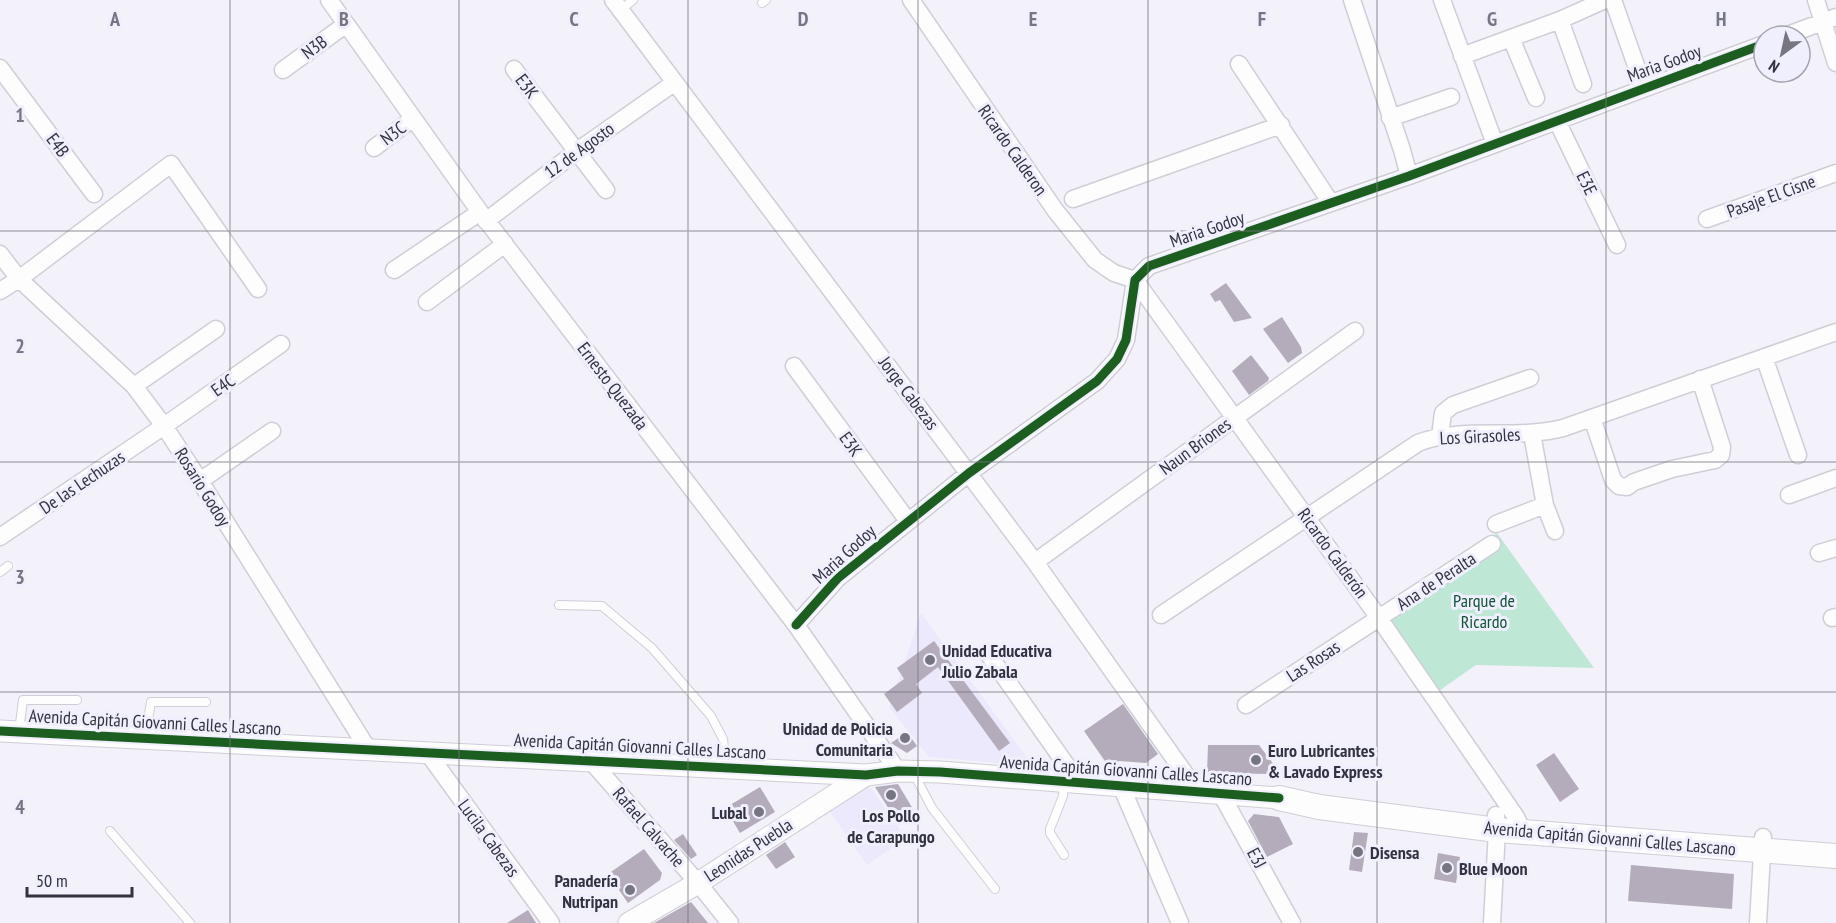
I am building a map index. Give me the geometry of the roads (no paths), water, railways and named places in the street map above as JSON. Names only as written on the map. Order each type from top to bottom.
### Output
[{"type":"main road","name":"Avenida Capitán Giovanni Calles Lascano","points":[[1279,798],[1318,795],[1508,824],[1763,844],[1836,856]]},
{"type":"main road","points":[[1763,844],[1836,842]]},
{"type":"street","name":"Ernesto Quezada","points":[[329,0],[483,216],[905,771]]},
{"type":"street","name":"Ricardo Calderon","points":[[911,0],[1068,227],[1095,260],[1114,273],[1135,280]]},
{"type":"street","points":[[1352,0],[1409,176]]},
{"type":"street","points":[[1442,0],[1495,144]]},
{"type":"street","points":[[1462,56],[1560,20],[1605,0]]},
{"type":"street","points":[[1613,0],[1644,88]]},
{"type":"street","points":[[1816,0],[1829,20],[1836,63]]},
{"type":"street","name":"Jorge Cabezas","points":[[622,3],[674,83],[1035,562],[1198,792]]},
{"type":"street","points":[[1560,20],[1583,84]]},
{"type":"street","points":[[1812,26],[1829,20]]},
{"type":"street","name":"N3B","points":[[283,70],[345,25]]},
{"type":"street","points":[[1511,38],[1536,98]]},
{"type":"street","name":"Maria Godoy","points":[[796,625],[838,578],[908,521],[969,473],[1097,381],[1117,359],[1126,340],[1135,280],[1149,267],[1409,176],[1752,48]]},
{"type":"street","points":[[1239,64],[1331,203]]},
{"type":"street","name":"E4B","points":[[0,68],[94,194]]},
{"type":"street","name":"E3K","points":[[514,69],[606,190]]},
{"type":"street","name":"12 de Agosto","points":[[483,216],[674,83]]},
{"type":"street","points":[[1390,118],[1451,97]]},
{"type":"street","name":"N3C","points":[[374,148],[412,119]]},
{"type":"street","name":"E3E","points":[[1557,121],[1617,245]]},
{"type":"street","points":[[1073,199],[1281,125]]},
{"type":"street","points":[[0,291],[171,164],[258,289]]},
{"type":"street","name":"Pasaje El Cisne","points":[[1707,219],[1836,173]]},
{"type":"street","points":[[394,270],[483,216]]},
{"type":"street","points":[[427,302],[505,244]]},
{"type":"street","name":"Rosario Godoy","points":[[0,254],[19,279],[134,386],[164,426],[368,749]]},
{"type":"street","name":"Ricardo Calderón","points":[[1135,280],[1379,618],[1508,824]]},
{"type":"street","points":[[134,386],[216,329]]},
{"type":"street","name":"Naun Briones","points":[[1035,562],[1355,331]]},
{"type":"street","name":"Los Girasoles","points":[[1161,615],[1418,443],[1440,436],[1532,434],[1563,428],[1836,332]]},
{"type":"street","name":"E4C","points":[[164,426],[281,344]]},
{"type":"street","points":[[1764,357],[1798,454]]},
{"type":"street","name":"E3K","points":[[794,366],[908,521]]},
{"type":"street","points":[[1440,436],[1443,413],[1453,405],[1530,378]]},
{"type":"street","points":[[1592,418],[1613,480],[1619,486],[1627,487],[1634,482],[1672,469],[1715,460],[1721,455],[1722,447],[1700,379]]},
{"type":"street","name":"De las Lechuzas","points":[[0,537],[164,426]]},
{"type":"street","points":[[200,481],[272,431]]},
{"type":"street","points":[[1532,434],[1545,505],[1555,531]]},
{"type":"street","points":[[1789,495],[1836,478]]},
{"type":"street","points":[[1496,524],[1545,505]]},
{"type":"street","name":"Ana de Peralta","points":[[1379,618],[1492,544]]},
{"type":"street","points":[[1819,553],[1836,548]]},
{"type":"street","name":"Las Rosas","points":[[1246,705],[1379,618]]},
{"type":"street","points":[[989,655],[1072,782]]},
{"type":"street","name":"Avenida Capitán Giovanni Calles Lascano","points":[[10,731],[866,775],[905,771],[1279,798]]},
{"type":"street","name":"Lucila Cabezas","points":[[427,752],[551,923]]},
{"type":"street","name":"Rafael Calvache","points":[[590,760],[730,923]]},
{"type":"street","points":[[812,772],[820,775],[825,783],[824,801]]},
{"type":"street","name":"Leonidas Puebla","points":[[629,923],[698,883],[866,775]]},
{"type":"street","points":[[1121,786],[1180,923]]},
{"type":"street","name":"E3J","points":[[1221,794],[1292,923]]},
{"type":"street","points":[[1492,923],[1508,824]]},
{"type":"street","points":[[1758,923],[1763,844]]},
{"type":"lane","points":[[559,605],[602,606],[652,648],[711,716],[723,739],[726,767]]},
{"type":"lane","points":[[10,731],[23,700],[77,700]]},
{"type":"lane","points":[[145,738],[151,702],[206,702]]},
{"type":"lane","points":[[905,771],[995,889]]},
{"type":"lane","points":[[1064,855],[1050,833],[1050,829],[1063,795],[1072,782]]},
{"type":"lane","points":[[110,831],[190,923]]},
{"type":"place","name":"Unidad Educativa Julio Zabala","points":[[930,660]]},
{"type":"place","name":"Unidad de Policia Comunitaria","points":[[905,738]]},
{"type":"place","name":"Euro Lubricantes & Lavado Express","points":[[1256,760]]},
{"type":"place","name":"Los Pollo de Carapungo","points":[[891,795]]},
{"type":"place","name":"Lubal","points":[[759,812]]},
{"type":"place","name":"Disensa","points":[[1358,852]]},
{"type":"place","name":"Blue Moon","points":[[1447,868]]},
{"type":"place","name":"Panadería Nutripan","points":[[630,890]]},
{"type":"park label","name":"Parque de Ricardo","points":[[1484,610]]}]
